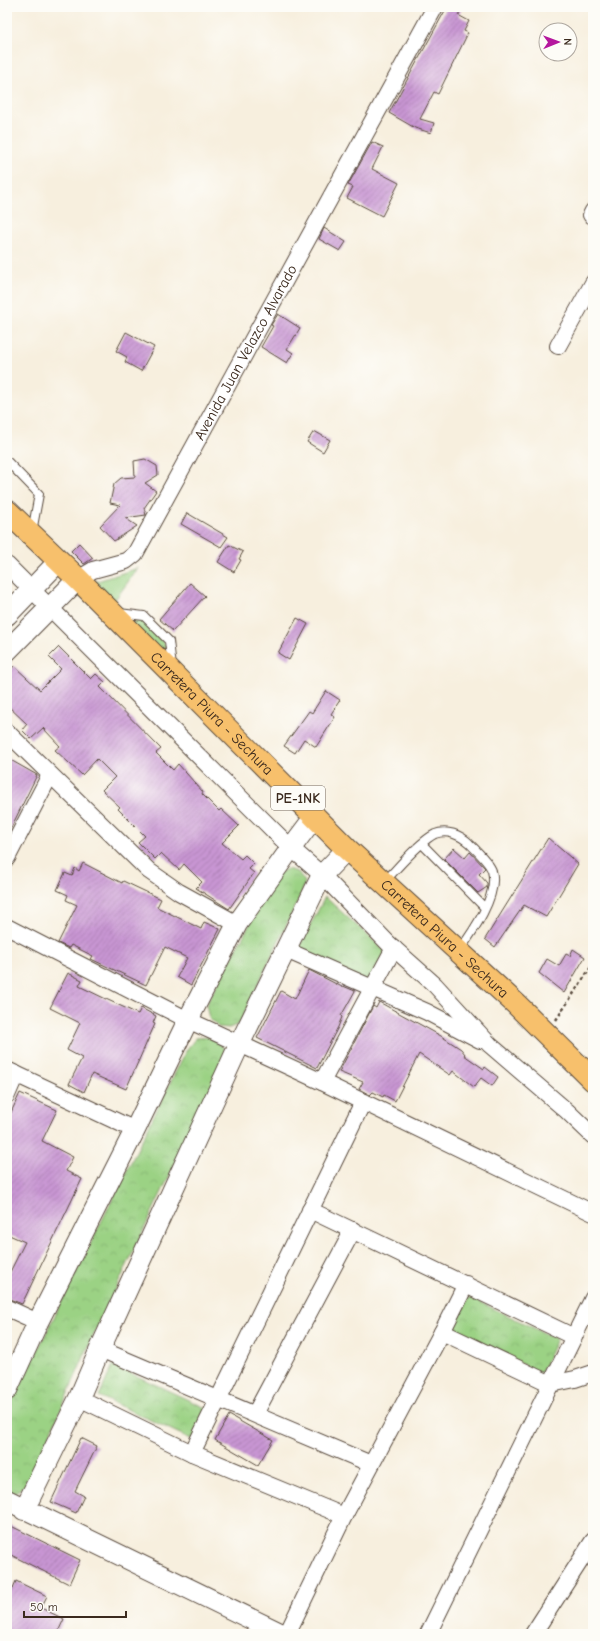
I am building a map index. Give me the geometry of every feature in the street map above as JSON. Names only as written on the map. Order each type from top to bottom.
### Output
[{"type":"main road","name":"Carretera Piura - Sechura","points":[[7,511],[173,673],[347,849],[459,952],[593,1080]]},
{"type":"street","name":"Avenida Juan Velazco Alvarado","points":[[7,651],[78,579],[93,570],[126,561],[135,554],[435,7]]},
{"type":"street","points":[[593,211],[591,215],[593,216]]},
{"type":"street","points":[[558,346],[593,283]]},
{"type":"street","points":[[7,615],[59,561]]},
{"type":"street","points":[[7,565],[50,606],[290,848],[322,875],[394,948],[435,985],[490,1045],[567,1111],[593,1136]]},
{"type":"street","points":[[7,732],[149,870],[179,892],[238,924]]},
{"type":"street","points":[[7,858],[50,775]]},
{"type":"street","points":[[7,1390],[13,1362],[38,1322],[135,1130],[188,1020],[238,924],[290,848],[315,816]]},
{"type":"street","points":[[24,1510],[79,1398],[240,1043],[322,875],[347,849]]},
{"type":"street","points":[[7,927],[188,1020],[322,1082],[593,1213]]},
{"type":"street","points":[[322,1082],[371,988],[394,948]]},
{"type":"street","points":[[286,950],[427,1012],[490,1045]]},
{"type":"street","points":[[7,1095],[12,1072],[135,1130]]},
{"type":"street","points":[[192,1453],[363,1102]]},
{"type":"street","points":[[310,1210],[574,1337]]},
{"type":"street","points":[[255,1414],[353,1230]]},
{"type":"street","points":[[287,1634],[344,1516],[466,1284]]},
{"type":"street","points":[[428,1634],[593,1298]]},
{"type":"street","points":[[7,1308],[38,1322]]},
{"type":"street","points":[[442,1332],[551,1384],[575,1379],[593,1372]]},
{"type":"street","points":[[100,1349],[371,1464]]},
{"type":"street","points":[[79,1398],[192,1453],[344,1516]]},
{"type":"street","points":[[7,1500],[24,1510],[282,1634]]},
{"type":"street","points":[[533,1634],[593,1541]]},
{"type":"lane","points":[[7,461],[39,494],[32,535]]},
{"type":"lane","points":[[384,883],[413,852],[436,834],[449,833],[461,836],[476,850],[492,870],[493,885],[481,919],[459,952]]},
{"type":"lane","points":[[422,844],[485,908]]},
{"type":"path","points":[[546,1034],[593,964]]},
{"type":"green space","points":[[138,568],[112,604],[91,583]]},
{"type":"green space","points":[[124,620],[143,621],[166,645],[164,659]]},
{"type":"green space","points":[[287,869],[298,872],[305,882],[302,892],[239,1024],[229,1028],[218,1027],[209,1018],[206,1005],[277,874]]},
{"type":"green space","points":[[325,897],[386,952],[368,983],[297,951]]},
{"type":"green space","points":[[211,1037],[224,1048],[224,1061],[89,1345],[29,1483],[14,1493],[7,1492],[7,1412],[187,1049],[196,1038]]},
{"type":"green space","points":[[469,1297],[557,1339],[541,1373],[453,1331]]},
{"type":"green space","points":[[113,1365],[208,1409],[193,1440],[99,1396]]},
{"type":"building","points":[[447,7],[463,7],[458,15],[469,21],[464,31],[468,33],[438,94],[434,92],[420,119],[434,123],[431,133],[415,128],[389,113]]},
{"type":"building","points":[[372,142],[383,147],[372,169],[399,183],[382,216],[347,198],[353,187],[348,185]]},
{"type":"building","points":[[324,228],[346,242],[340,251],[319,239]]},
{"type":"building","points":[[278,314],[300,328],[287,349],[293,353],[287,363],[261,347]]},
{"type":"building","points":[[126,332],[154,347],[141,371],[125,362],[127,357],[116,351]]},
{"type":"building","points":[[314,431],[330,440],[323,452],[307,442]]},
{"type":"building","points":[[145,459],[157,466],[158,475],[145,483],[156,491],[144,508],[146,515],[125,518],[137,526],[114,541],[100,526],[120,505],[110,503],[114,484],[121,478],[135,477],[134,461]]},
{"type":"building","points":[[187,513],[228,537],[221,547],[181,524]]},
{"type":"building","points":[[79,543],[93,558],[84,564],[71,551]]},
{"type":"building","points":[[229,545],[243,552],[239,559],[241,560],[234,572],[218,562]]},
{"type":"building","points":[[190,583],[205,596],[173,631],[159,619]]},
{"type":"building","points":[[297,618],[308,624],[289,660],[278,653]]},
{"type":"building","points":[[59,647],[91,679],[96,674],[105,682],[100,687],[161,749],[156,753],[173,770],[178,764],[203,792],[202,794],[219,811],[221,809],[239,826],[222,843],[241,859],[245,855],[254,864],[249,869],[254,873],[229,909],[196,888],[202,882],[184,864],[179,870],[161,853],[155,859],[138,842],[145,836],[118,809],[120,807],[102,790],[115,777],[97,759],[82,775],[55,750],[60,746],[43,728],[31,739],[22,730],[27,724],[7,705],[7,674],[14,666],[40,690],[61,669],[49,657]]},
{"type":"building","points":[[326,691],[340,700],[331,714],[335,717],[316,747],[304,739],[295,753],[284,746],[309,711],[312,713]]},
{"type":"building","points":[[7,758],[37,775],[7,836]]},
{"type":"building","points":[[548,838],[578,864],[546,917],[524,905],[495,947],[485,939]]},
{"type":"building","points":[[454,848],[465,858],[470,852],[485,868],[479,874],[487,883],[487,887],[478,893],[444,859]]},
{"type":"building","points":[[83,863],[122,883],[123,881],[161,899],[157,907],[201,929],[204,922],[220,929],[191,985],[177,977],[187,958],[165,947],[146,985],[91,959],[93,956],[71,945],[69,948],[58,943],[77,905],[66,900],[68,895],[57,890],[65,873],[72,876],[75,868],[79,871]]},
{"type":"building","points":[[573,949],[585,957],[564,993],[539,973],[547,959],[559,966],[566,954],[570,956]]},
{"type":"building","points":[[309,970],[342,987],[343,986],[355,991],[341,1016],[342,1017],[338,1027],[317,1068],[257,1038],[281,991],[295,999]]},
{"type":"building","points":[[68,973],[82,980],[79,986],[138,1014],[141,1008],[156,1016],[153,1023],[155,1024],[126,1089],[92,1074],[84,1092],[69,1084],[82,1058],[67,1050],[80,1023],[50,1008]]},
{"type":"building","points":[[379,1002],[441,1036],[461,1049],[465,1054],[464,1055],[484,1069],[485,1067],[498,1077],[492,1086],[481,1078],[474,1087],[453,1071],[450,1075],[419,1054],[395,1101],[384,1095],[383,1097],[373,1092],[370,1095],[359,1089],[363,1082],[339,1072],[373,1006],[376,1008]]},
{"type":"building","points":[[20,1093],[57,1110],[42,1141],[73,1157],[66,1171],[82,1179],[22,1304],[7,1298],[7,1270],[10,1272],[25,1242],[7,1234],[7,1121]]},
{"type":"building","points":[[229,1415],[273,1440],[258,1465],[215,1440]]},
{"type":"building","points":[[81,1438],[97,1446],[75,1491],[84,1496],[76,1513],[51,1502]]},
{"type":"building","points":[[7,1524],[80,1560],[69,1584],[7,1553]]},
{"type":"building","points":[[16,1581],[47,1596],[41,1608],[64,1619],[57,1634],[7,1634],[7,1585],[13,1588]]}]
